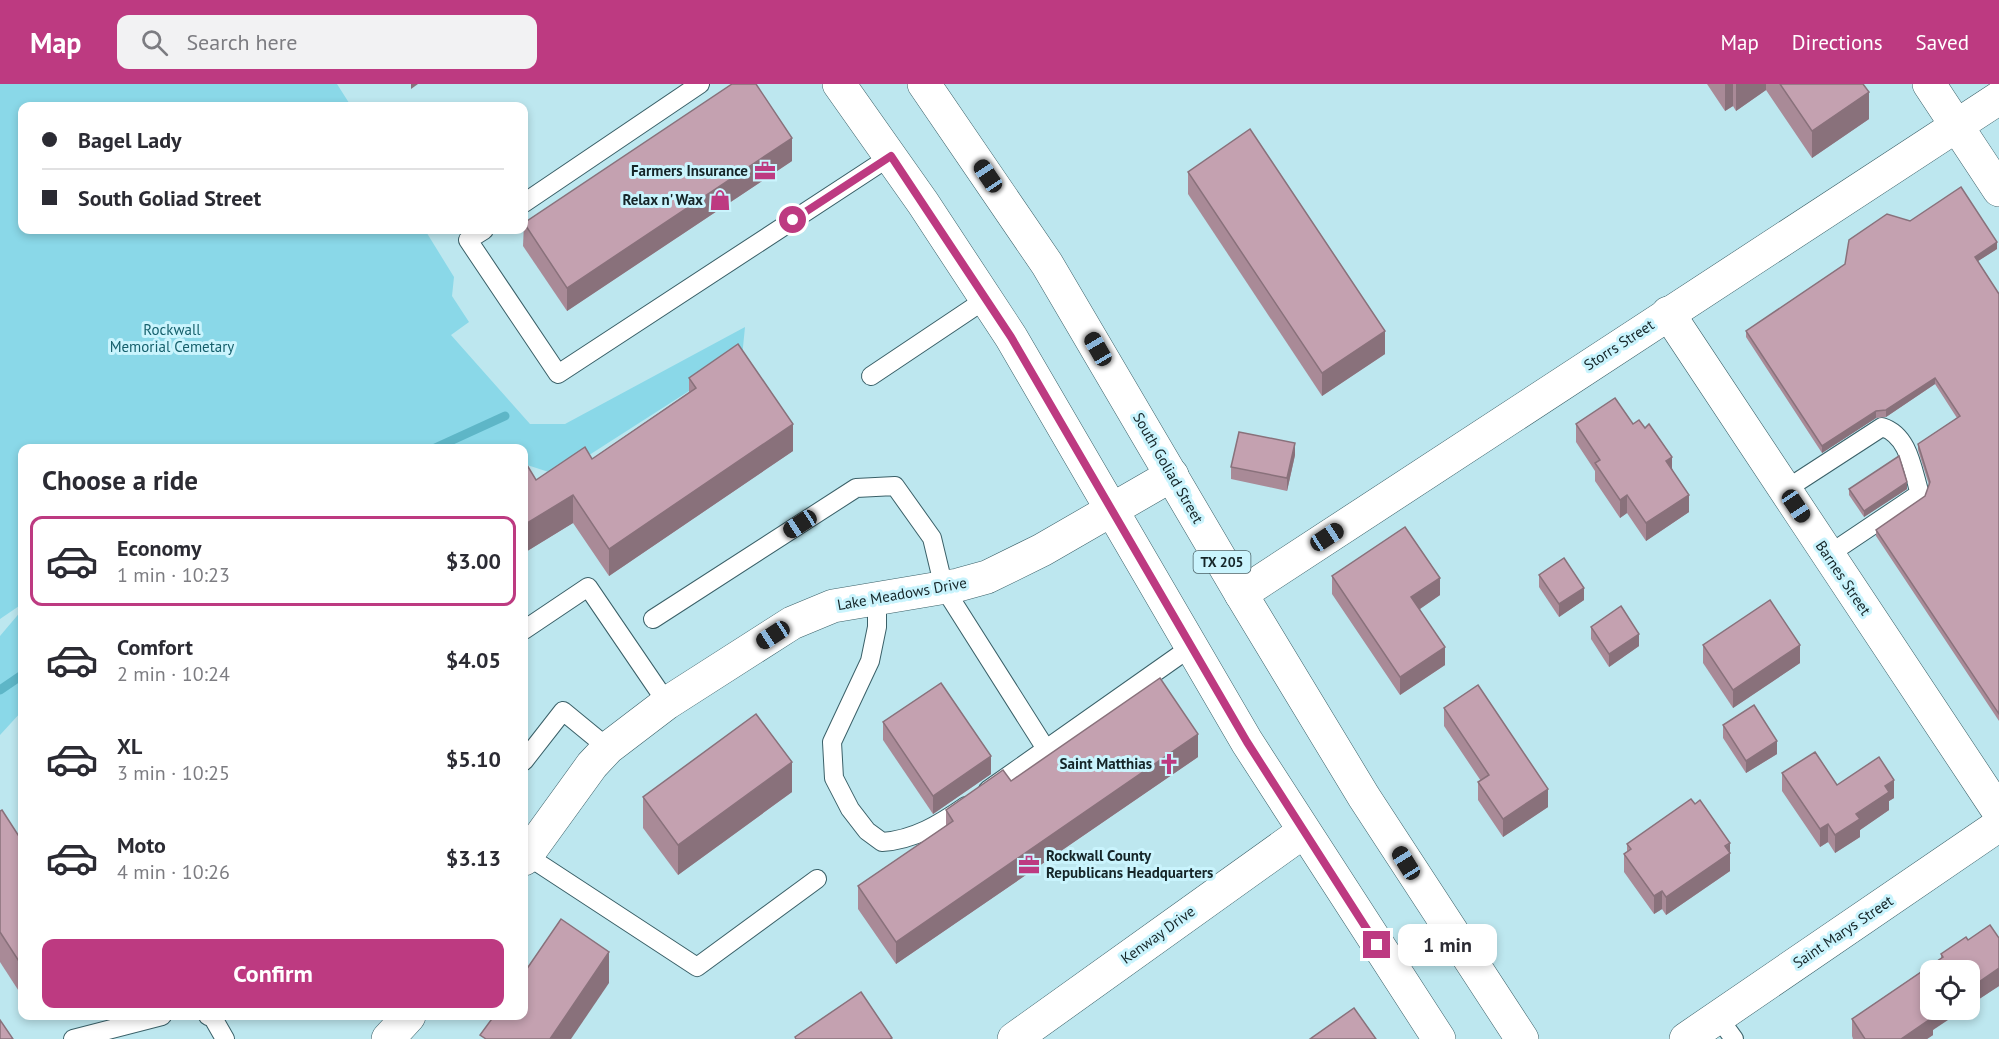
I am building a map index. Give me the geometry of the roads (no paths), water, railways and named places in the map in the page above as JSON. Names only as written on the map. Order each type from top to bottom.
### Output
[{"type":"street","points":[[839,84],[891,156],[986,299],[1054,409],[1191,647],[1303,832],[1439,1039]]},
{"type":"street","name":"South Goliad Street","points":[[924,84],[1047,264],[1241,594],[1370,806],[1522,1039]]},
{"type":"street","points":[[1929,84],[1999,190]]},
{"type":"street","name":"Storrs Street","points":[[1241,594],[1999,98]]},
{"type":"street","name":"Barnes Street","points":[[1668,313],[1999,812]]},
{"type":"street","name":"Lake Meadows Drive","points":[[528,853],[592,765],[608,748],[667,703],[792,623],[833,606],[944,588],[987,576],[1014,564],[1172,475]]},
{"type":"street","name":"Saint Marys Street","points":[[1686,1039],[1726,1028],[1999,825]]},
{"type":"street","name":"Kenway Drive","points":[[1014,1039],[1303,832]]},
{"type":"street","points":[[388,1039],[406,1020]]},
{"type":"lane","points":[[528,200],[700,84]]},
{"type":"lane","points":[[477,234],[468,240],[558,374],[891,156]]},
{"type":"lane","points":[[871,376],[986,299]]},
{"type":"lane","points":[[1785,490],[1882,427],[1893,430],[1908,452],[1919,491],[1916,496],[1828,555]]},
{"type":"lane","points":[[653,619],[856,488],[895,486],[932,538],[944,588],[1046,749]]},
{"type":"lane","points":[[528,627],[588,587],[667,703]]},
{"type":"lane","points":[[877,598],[877,627],[870,661],[832,742],[834,778],[849,809],[867,831],[882,842],[902,841],[941,823],[1191,647]]},
{"type":"lane","points":[[528,756],[563,711],[608,748]]},
{"type":"lane","points":[[528,859],[697,967],[817,879]]},
{"type":"lane","points":[[73,1039],[147,1020]]},
{"type":"lane","points":[[214,1020],[225,1039]]},
{"type":"waterway","points":[[444,444],[505,416]]},
{"type":"waterway","points":[[0,690],[18,678]]},
{"type":"place","name":"Farmers Insurance","points":[[765,171]]},
{"type":"place","name":"Relax n' Wax","points":[[720,200]]},
{"type":"place","name":"Saint Matthias","points":[[1169,764]]},
{"type":"place","name":"Rockwall County Republicans Headquarters","points":[[1029,865]]},
{"type":"park label","name":"Rockwall Memorial Cemetary","points":[[172,338]]}]
